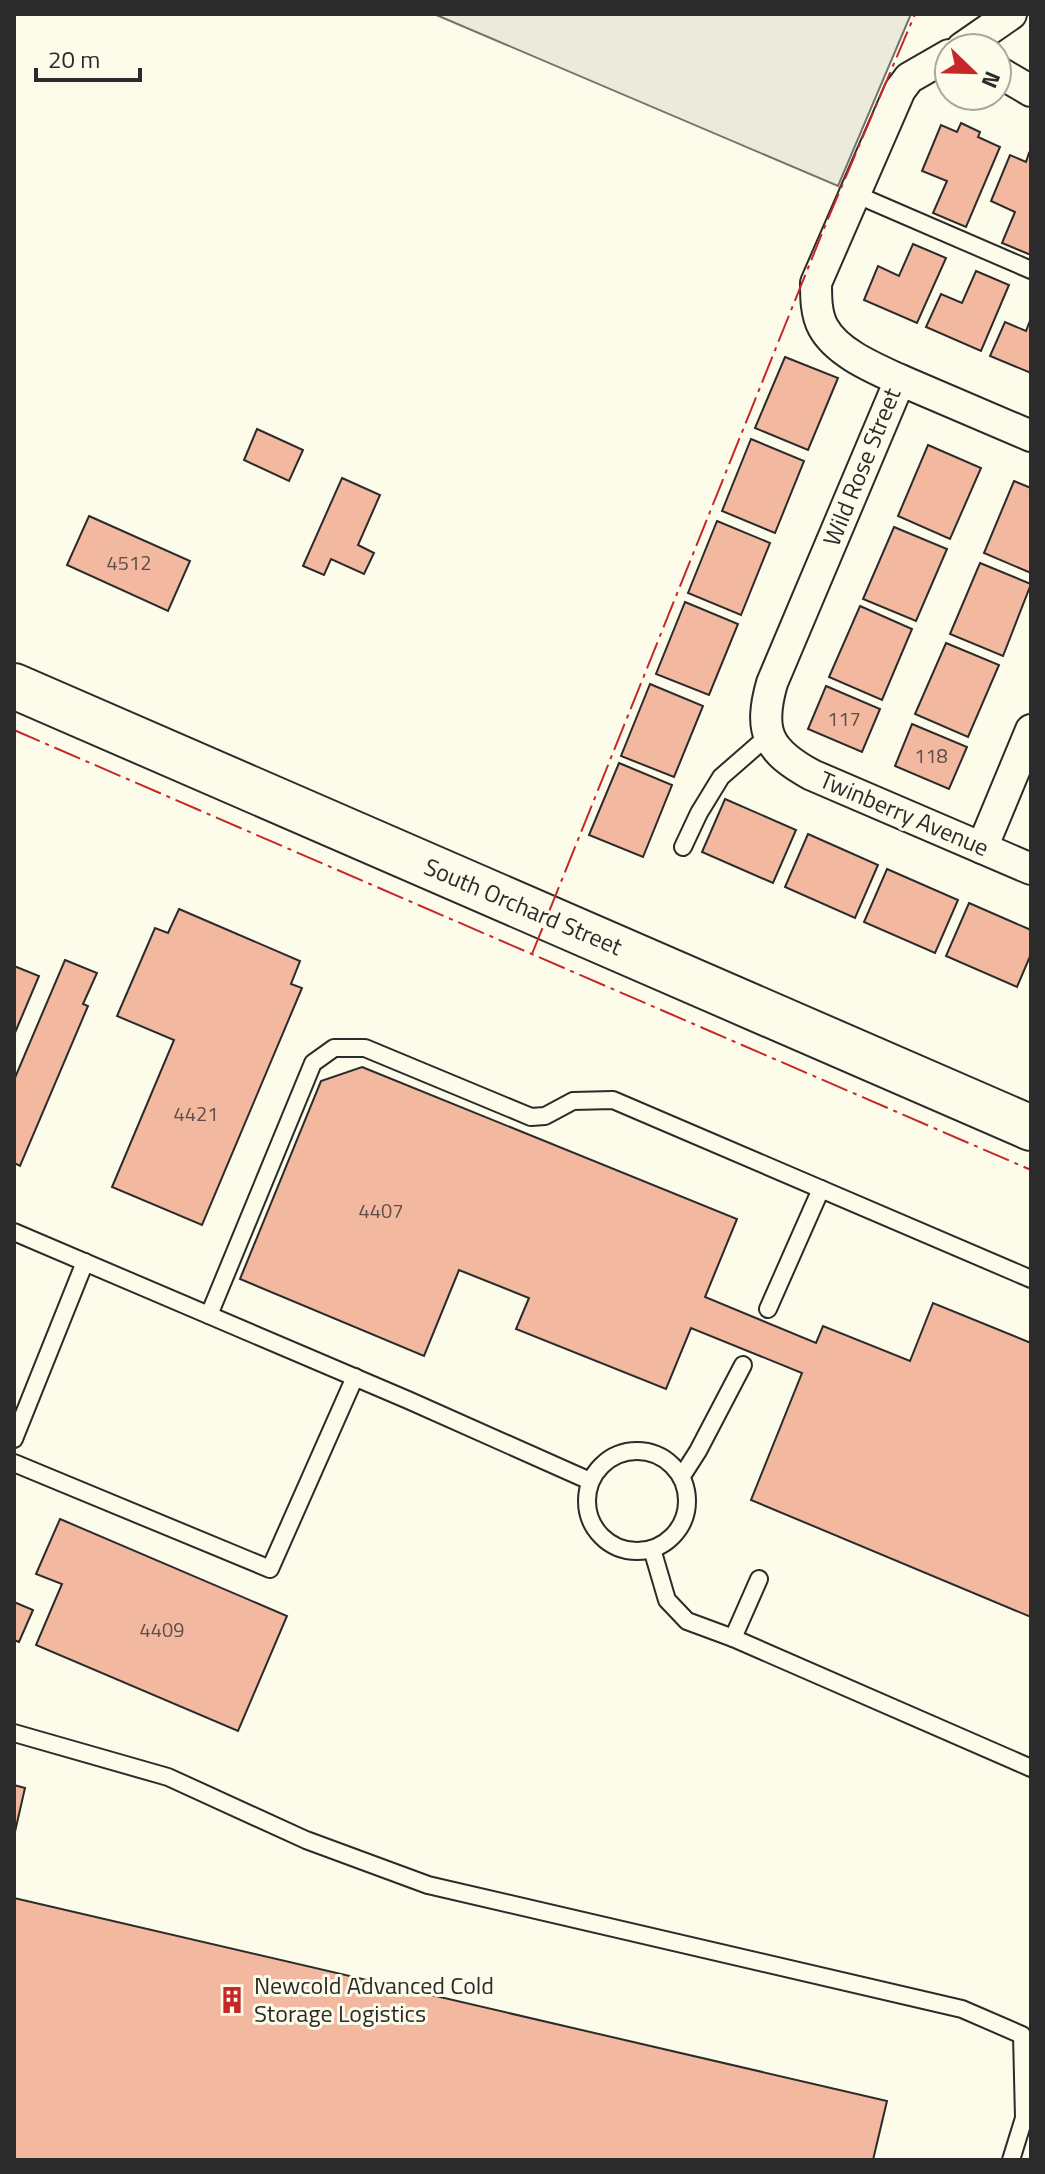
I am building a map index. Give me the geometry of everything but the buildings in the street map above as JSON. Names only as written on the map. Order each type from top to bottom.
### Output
[{"type":"main road","name":"South Orchard Street","points":[[14,686],[1031,1128]]},
{"type":"street","points":[[988,32],[1011,14]]},
{"type":"street","name":"Wild Rose Street","points":[[775,745],[765,725],[765,707],[772,683],[900,380],[868,365],[840,345],[822,326],[816,283],[900,90],[909,78],[933,64]]},
{"type":"street","points":[[1013,80],[1031,91]]},
{"type":"street","points":[[900,380],[1031,436]]},
{"type":"street","points":[[982,848],[1031,730]]},
{"type":"street","name":"Twinberry Avenue","points":[[775,745],[795,766],[812,775],[1031,869]]},
{"type":"lane","points":[[855,194],[1031,270]]},
{"type":"lane","points":[[683,847],[721,777],[775,745]]},
{"type":"lane","points":[[209,1315],[313,1063],[334,1048],[365,1048],[531,1117],[545,1116],[573,1101],[613,1100],[1031,1279]]},
{"type":"lane","points":[[768,1309],[821,1189]]},
{"type":"lane","points":[[14,1232],[590,1481]]},
{"type":"lane","points":[[14,1439],[85,1262]]},
{"type":"lane","points":[[682,1476],[743,1365]]},
{"type":"lane","points":[[14,1463],[270,1569],[355,1377]]},
{"type":"lane","points":[[643,1450],[658,1454],[682,1476],[687,1490],[685,1520],[677,1533],[665,1543],[638,1552],[623,1550],[599,1535],[591,1523],[587,1509],[590,1481],[599,1467],[611,1457],[626,1451],[643,1450]]},
{"type":"lane","points":[[652,1549],[667,1600],[687,1621],[733,1638],[1031,1768]]},
{"type":"lane","points":[[733,1638],[759,1579]]},
{"type":"lane","points":[[14,1733],[168,1777],[306,1840],[428,1885],[962,2009],[1022,2035],[1024,2118],[1011,2160]]},
{"type":"shaded area","points":[[434,14],[911,14],[838,186]]},
{"type":"power","points":[[532,954],[827,221],[915,14]]},
{"type":"power","points":[[14,730],[1031,1170]]},
{"type":"place","name":"Newcold Advanced Cold Storage Logistics","points":[[232,2000]]}]
